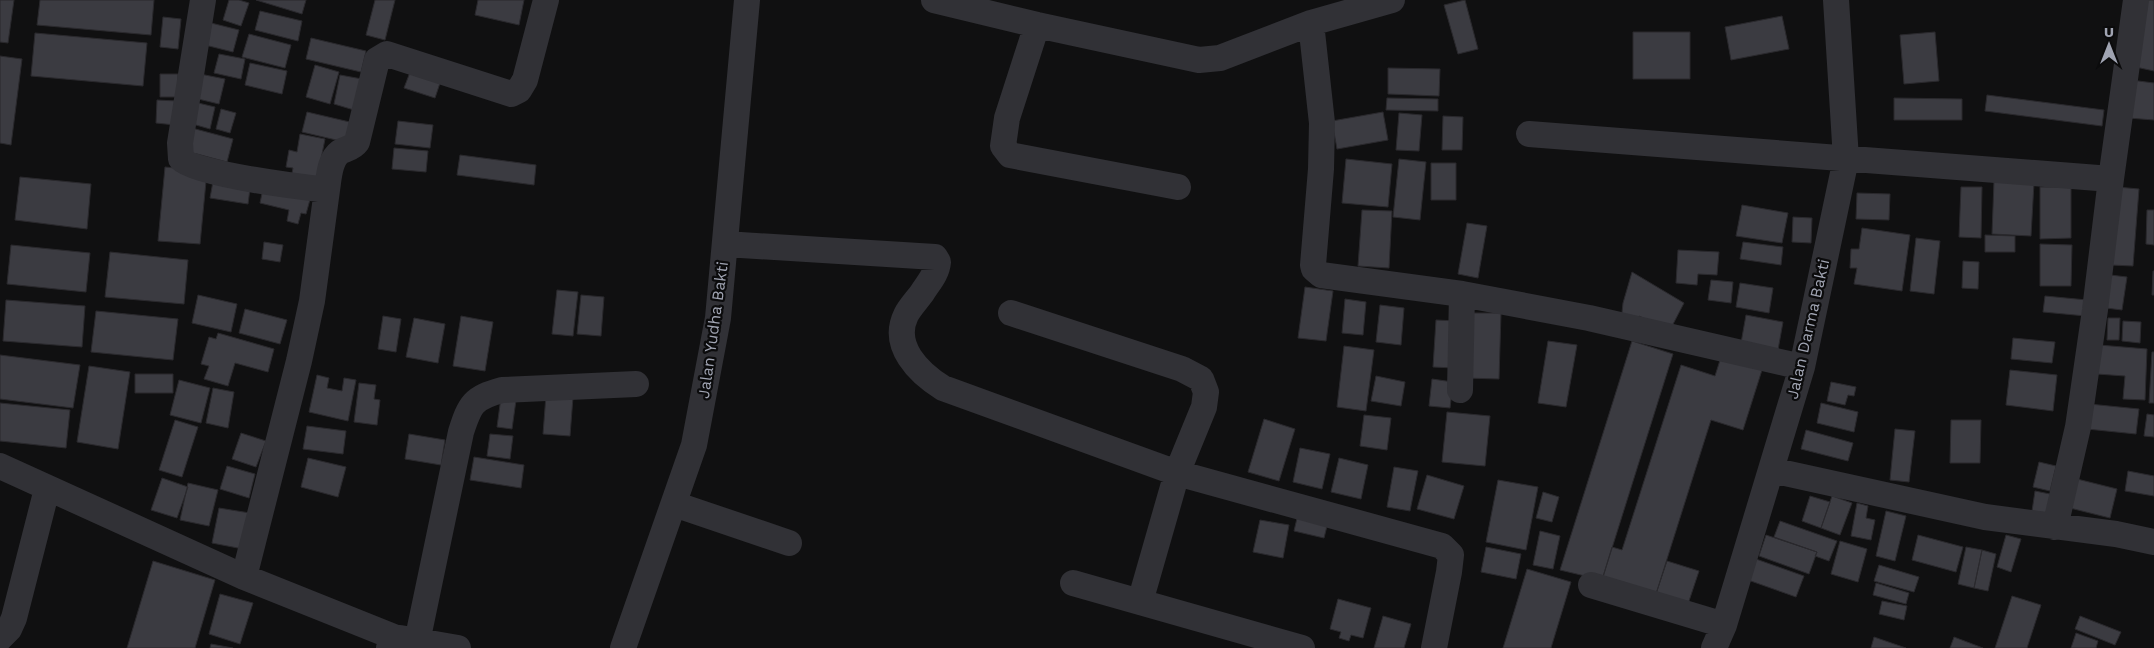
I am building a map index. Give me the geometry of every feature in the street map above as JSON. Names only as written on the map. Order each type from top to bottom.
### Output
[{"type":"street","points":[[203,0],[180,142],[181,159],[192,166],[208,170],[302,188],[326,190]]},
{"type":"street","points":[[244,577],[300,361],[312,301],[326,190],[335,157],[343,150],[352,147],[356,142],[377,60],[387,54],[511,94],[519,90],[525,80],[546,0]]},
{"type":"street","name":"Jalan Yudha Bakti","points":[[622,648],[674,504],[696,436],[718,318],[747,0]]},
{"type":"street","points":[[934,0],[1036,25],[1194,59],[1212,60],[1311,23],[1392,0]]},
{"type":"street","name":"Jalan Darma Bakti","points":[[1719,636],[1772,470],[1802,367],[1846,159],[1836,0]]},
{"type":"street","points":[[2055,527],[2078,427],[2136,0]]},
{"type":"street","points":[[1311,23],[1322,124],[1314,270],[1327,276],[1462,294],[1589,318],[1802,367]]},
{"type":"street","points":[[1036,25],[1007,118],[1003,146],[1006,152],[1010,155],[1178,187]]},
{"type":"street","points":[[1529,134],[2111,179]]},
{"type":"street","points":[[725,244],[935,257],[938,262],[933,276],[906,315],[901,332],[904,347],[913,362],[925,376],[943,388],[1177,473],[1442,546],[1450,555],[1449,572],[1434,648]]},
{"type":"street","points":[[1460,390],[1462,294]]},
{"type":"street","points":[[1011,313],[1182,369],[1201,379],[1206,392],[1204,406],[1177,473],[1140,602]]},
{"type":"street","points":[[400,642],[469,408],[483,395],[502,390],[636,384]]},
{"type":"street","points":[[0,466],[244,577],[400,642],[458,648]]},
{"type":"street","points":[[1772,470],[1986,517],[2116,534],[2154,542]]},
{"type":"street","points":[[0,638],[14,618],[47,489]]},
{"type":"street","points":[[674,504],[789,543]]},
{"type":"street","points":[[1073,583],[1302,648]]},
{"type":"street","points":[[1591,585],[1719,636]]},
{"type":"building","points":[[0,0],[14,0],[8,43],[0,42]]},
{"type":"building","points":[[40,0],[154,0],[151,35],[37,25]]},
{"type":"building","points":[[229,0],[249,3],[241,26],[223,20]]},
{"type":"building","points":[[256,0],[306,0],[302,14]]},
{"type":"building","points":[[375,0],[395,0],[385,40],[366,35]]},
{"type":"building","points":[[478,0],[524,0],[519,25],[475,15]]},
{"type":"building","points":[[1465,0],[1478,49],[1458,54],[1444,5]]},
{"type":"building","points":[[2145,0],[2154,0],[2154,71],[2131,66]]},
{"type":"building","points":[[260,11],[302,21],[298,41],[255,30]]},
{"type":"building","points":[[1782,16],[1789,49],[1731,60],[1725,27]]},
{"type":"building","points":[[163,17],[181,19],[178,49],[160,47]]},
{"type":"building","points":[[207,22],[239,30],[233,52],[201,44]]},
{"type":"building","points":[[1633,32],[1690,32],[1690,79],[1633,79]]},
{"type":"building","points":[[1935,32],[1939,81],[1904,84],[1900,35]]},
{"type":"building","points":[[35,33],[147,43],[143,86],[31,76]]},
{"type":"building","points":[[249,34],[291,45],[285,68],[242,57]]},
{"type":"building","points":[[311,38],[366,51],[361,72],[306,59]]},
{"type":"building","points":[[219,54],[245,59],[241,79],[214,73]]},
{"type":"building","points":[[0,56],[22,59],[11,145],[0,143]]},
{"type":"building","points":[[250,63],[287,71],[282,94],[245,85]]},
{"type":"building","points":[[315,65],[339,72],[330,104],[306,97]]},
{"type":"building","points":[[412,67],[442,77],[435,98],[404,88]]},
{"type":"building","points":[[1388,68],[1440,69],[1439,96],[1388,94]]},
{"type":"building","points":[[160,74],[178,74],[178,97],[160,97]]},
{"type":"building","points":[[200,74],[225,79],[219,104],[194,98]]},
{"type":"building","points":[[340,75],[362,79],[354,110],[334,104]]},
{"type":"building","points":[[2131,80],[2154,83],[2154,120],[2128,118]]},
{"type":"building","points":[[1987,95],[2104,110],[2102,126],[1985,111]]},
{"type":"building","points":[[1387,98],[1438,99],[1438,111],[1386,110]]},
{"type":"building","points":[[1894,98],[1962,99],[1962,120],[1894,120]]},
{"type":"building","points":[[157,100],[177,101],[175,125],[156,123]]},
{"type":"building","points":[[194,102],[215,107],[210,129],[189,123]]},
{"type":"building","points":[[221,109],[236,113],[230,133],[216,129]]},
{"type":"building","points":[[307,112],[354,123],[349,143],[302,132]]},
{"type":"building","points":[[1383,112],[1388,140],[1337,149],[1332,121]]},
{"type":"building","points":[[1399,113],[1422,115],[1419,151],[1396,150]]},
{"type":"building","points":[[1443,116],[1463,117],[1462,150],[1442,150]]},
{"type":"building","points":[[398,121],[433,125],[430,148],[395,144]]},
{"type":"building","points":[[188,127],[233,139],[227,162],[182,150]]},
{"type":"building","points":[[300,134],[325,139],[316,184],[291,179],[293,168],[286,167],[289,150],[297,152]]},
{"type":"building","points":[[394,148],[428,151],[426,172],[392,169]]},
{"type":"building","points":[[460,155],[536,165],[534,185],[457,175]]},
{"type":"building","points":[[1346,159],[1392,164],[1388,207],[1342,203]]},
{"type":"building","points":[[1399,159],[1426,162],[1420,220],[1393,217]]},
{"type":"building","points":[[1431,163],[1456,163],[1456,200],[1431,200]]},
{"type":"building","points":[[165,167],[207,171],[200,244],[158,241]]},
{"type":"building","points":[[214,176],[251,181],[248,204],[210,198]]},
{"type":"building","points":[[20,177],[91,184],[87,229],[15,220]]},
{"type":"building","points":[[1994,181],[2034,183],[2031,236],[1992,234]]},
{"type":"building","points":[[264,184],[311,196],[306,214],[301,213],[298,224],[287,221],[289,210],[260,203]]},
{"type":"building","points":[[1961,187],[1982,187],[1981,238],[1959,237]]},
{"type":"building","points":[[2040,187],[2071,187],[2071,238],[2040,239]]},
{"type":"building","points":[[2117,187],[2139,189],[2133,266],[2111,265]]},
{"type":"building","points":[[1857,193],[1890,194],[1889,220],[1856,219]]},
{"type":"building","points":[[1742,205],[1788,213],[1782,243],[1736,236]]},
{"type":"building","points":[[1362,210],[1392,211],[1389,268],[1358,266]]},
{"type":"building","points":[[2147,210],[2154,210],[2154,245],[2146,244]]},
{"type":"building","points":[[1793,217],[1812,218],[1811,243],[1792,242]]},
{"type":"building","points":[[1467,223],[1487,226],[1478,278],[1458,274]]},
{"type":"building","points":[[1862,228],[1910,235],[1902,291],[1854,284],[1857,268],[1850,268],[1851,249],[1859,249]]},
{"type":"building","points":[[1985,235],[2015,236],[2015,252],[1985,252]]},
{"type":"building","points":[[1916,238],[1940,241],[1934,294],[1910,291]]},
{"type":"building","points":[[264,242],[283,245],[280,262],[262,259]]},
{"type":"building","points":[[1743,242],[1783,247],[1781,265],[1740,259]]},
{"type":"building","points":[[2040,244],[2072,245],[2071,286],[2040,286]]},
{"type":"building","points":[[11,245],[90,253],[86,292],[7,284]]},
{"type":"building","points":[[1678,250],[1719,252],[1717,275],[1698,274],[1697,285],[1676,283]]},
{"type":"building","points":[[110,252],[188,260],[184,304],[105,297]]},
{"type":"building","points":[[1963,261],[1979,262],[1978,289],[1962,288]]},
{"type":"building","points":[[2153,271],[2154,295],[2152,295]]},
{"type":"building","points":[[1632,272],[1684,303],[1670,330],[1639,316],[1635,324],[1621,322],[1623,303]]},
{"type":"building","points":[[2110,275],[2127,277],[2122,310],[2106,308]]},
{"type":"building","points":[[1711,280],[1733,282],[1731,303],[1708,300]]},
{"type":"building","points":[[1740,283],[1773,288],[1769,313],[1736,307]]},
{"type":"building","points":[[1305,287],[1333,291],[1326,341],[1298,338]]},
{"type":"building","points":[[557,290],[578,292],[573,336],[552,334]]},
{"type":"building","points":[[198,295],[237,304],[231,332],[192,323]]},
{"type":"building","points":[[581,295],[604,297],[601,336],[577,334]]},
{"type":"building","points":[[2045,296],[2087,300],[2086,316],[2043,312]]},
{"type":"building","points":[[1345,299],[1366,302],[1363,335],[1342,333]]},
{"type":"building","points":[[6,300],[85,306],[82,347],[3,341]]},
{"type":"building","points":[[1380,305],[1404,308],[1401,345],[1376,342]]},
{"type":"building","points":[[245,309],[287,320],[280,344],[239,333]]},
{"type":"building","points":[[96,311],[178,319],[173,360],[91,352]]},
{"type":"building","points":[[1467,313],[1501,313],[1499,379],[1465,378]]},
{"type":"building","points":[[1746,315],[1783,322],[1778,350],[1741,343]]},
{"type":"building","points":[[383,316],[401,319],[396,352],[378,349]]},
{"type":"building","points":[[461,316],[493,322],[485,371],[453,366]]},
{"type":"building","points":[[414,318],[445,324],[438,363],[406,357]]},
{"type":"building","points":[[2108,318],[2120,318],[2119,340],[2107,340]]},
{"type":"building","points":[[1436,320],[1457,321],[1454,368],[1433,367]]},
{"type":"building","points":[[2123,321],[2141,322],[2140,343],[2122,341]]},
{"type":"building","points":[[218,333],[274,349],[268,372],[235,363],[228,386],[204,379],[209,366],[201,364],[209,337],[216,339]]},
{"type":"building","points":[[2013,338],[2055,342],[2052,363],[2011,359]]},
{"type":"building","points":[[1548,341],[1577,345],[1566,407],[1538,403]]},
{"type":"building","points":[[1632,341],[1673,354],[1602,580],[1560,570]]},
{"type":"building","points":[[2099,345],[2147,349],[2145,400],[2123,399],[2125,376],[2097,374]]},
{"type":"building","points":[[1344,346],[1374,350],[1366,411],[1337,407]]},
{"type":"building","points":[[2152,352],[2154,352],[2154,403],[2149,403]]},
{"type":"building","points":[[0,355],[80,365],[73,408],[0,399]]},
{"type":"building","points":[[1721,357],[1762,370],[1743,430],[1711,420],[1655,597],[1602,580],[1612,547],[1622,550],[1681,365],[1715,376]]},
{"type":"building","points":[[89,366],[130,372],[118,449],[77,442]]},
{"type":"building","points":[[2010,370],[2057,375],[2053,411],[2006,405]]},
{"type":"building","points":[[135,374],[173,374],[173,393],[135,393]]},
{"type":"building","points":[[317,375],[329,378],[327,388],[342,391],[344,378],[356,380],[348,421],[309,412]]},
{"type":"building","points":[[1376,376],[1405,382],[1401,406],[1371,401]]},
{"type":"building","points":[[1432,379],[1453,382],[1450,408],[1429,406]]},
{"type":"building","points":[[179,380],[210,388],[201,423],[170,415]]},
{"type":"building","points":[[1831,382],[1856,387],[1854,396],[1848,395],[1845,405],[1827,401]]},
{"type":"building","points":[[359,383],[376,385],[374,399],[380,400],[377,425],[354,422]]},
{"type":"building","points":[[213,388],[234,392],[228,428],[206,423]]},
{"type":"building","points":[[502,390],[517,393],[512,429],[497,427]]},
{"type":"building","points":[[546,395],[573,397],[570,436],[543,434]]},
{"type":"building","points":[[0,403],[70,410],[66,448],[0,441]]},
{"type":"building","points":[[1821,403],[1858,412],[1854,432],[1817,423]]},
{"type":"building","points":[[2089,404],[2139,409],[2136,434],[2087,429]]},
{"type":"building","points":[[1447,412],[1490,416],[1485,466],[1442,462]]},
{"type":"building","points":[[2147,414],[2154,415],[2154,437],[2144,436]]},
{"type":"building","points":[[1364,415],[1391,418],[1387,450],[1360,446]]},
{"type":"building","points":[[1264,419],[1295,429],[1279,481],[1248,472]]},
{"type":"building","points":[[175,420],[198,427],[182,477],[159,470]]},
{"type":"building","points":[[1951,420],[1981,420],[1980,463],[1950,463]]},
{"type":"building","points":[[307,426],[346,431],[343,454],[303,449]]},
{"type":"building","points":[[1895,429],[1915,431],[1909,482],[1890,480]]},
{"type":"building","points":[[1806,430],[1853,443],[1848,461],[1801,449]]},
{"type":"building","points":[[241,433],[266,441],[256,467],[232,459]]},
{"type":"building","points":[[409,434],[445,440],[441,465],[405,459]]},
{"type":"building","points":[[490,434],[513,436],[510,459],[487,456]]},
{"type":"building","points":[[1300,448],[1330,454],[1322,489],[1293,482]]},
{"type":"building","points":[[474,457],[524,465],[521,488],[470,480]]},
{"type":"building","points":[[308,458],[346,467],[338,497],[301,487]]},
{"type":"building","points":[[1339,458],[1368,465],[1361,499],[1331,492]]},
{"type":"building","points":[[2039,462],[2056,466],[2050,491],[2033,487]]},
{"type":"building","points":[[227,466],[255,474],[249,498],[220,489]]},
{"type":"building","points":[[1394,467],[1418,471],[1410,511],[1387,507]]},
{"type":"building","points":[[2128,471],[2154,476],[2154,496],[2125,491]]},
{"type":"building","points":[[1427,475],[1464,486],[1454,519],[1417,509]]},
{"type":"building","points":[[162,478],[188,487],[177,518],[151,510]]},
{"type":"building","points":[[2073,478],[2117,489],[2110,518],[2066,507]]},
{"type":"building","points":[[1498,480],[1538,487],[1526,550],[1486,542]]},
{"type":"building","points":[[188,483],[218,490],[209,526],[180,520]]},
{"type":"building","points":[[2035,491],[2050,494],[2047,513],[2032,511]]},
{"type":"building","points":[[1543,492],[1559,497],[1552,522],[1536,518]]},
{"type":"building","points":[[1810,496],[1830,502],[1821,528],[1802,521]]},
{"type":"building","points":[[1832,496],[1852,503],[1840,535],[1821,528]]},
{"type":"building","points":[[1857,503],[1868,506],[1866,518],[1875,520],[1871,540],[1851,536]]},
{"type":"building","points":[[219,508],[250,513],[243,549],[212,543]]},
{"type":"building","points":[[1886,511],[1906,516],[1895,561],[1876,556]]},
{"type":"building","points":[[1298,514],[1328,522],[1324,538],[1294,531]]},
{"type":"building","points":[[1260,520],[1289,525],[1283,558],[1253,552]]},
{"type":"building","points":[[1780,521],[1837,541],[1829,561],[1815,556],[1817,552],[1774,537]]},
{"type":"building","points":[[1540,531],[1560,536],[1553,569],[1533,565]]},
{"type":"building","points":[[1766,535],[1817,552],[1809,574],[1759,556]]},
{"type":"building","points":[[1918,535],[1963,547],[1956,572],[1912,560]]},
{"type":"building","points":[[2006,535],[2021,539],[2011,572],[1997,567]]},
{"type":"building","points":[[1840,541],[1867,549],[1858,582],[1831,574]]},
{"type":"building","points":[[1486,547],[1521,554],[1516,579],[1481,572]]},
{"type":"building","points":[[1966,547],[1982,550],[1974,588],[1958,584]]},
{"type":"building","points":[[1982,550],[1996,554],[1988,591],[1974,588]]},
{"type":"building","points":[[1756,559],[1804,576],[1796,597],[1748,580]]},
{"type":"building","points":[[153,561],[215,580],[195,648],[127,648]]},
{"type":"building","points":[[1667,561],[1699,571],[1687,607],[1655,597]]},
{"type":"building","points":[[1879,565],[1919,577],[1914,592],[1874,581]]},
{"type":"building","points":[[1527,569],[1571,582],[1551,648],[1503,648]]},
{"type":"building","points":[[1876,583],[1909,593],[1906,604],[1873,595]]},
{"type":"building","points":[[220,594],[253,603],[240,644],[209,634]]},
{"type":"building","points":[[2012,596],[2041,605],[2027,648],[1995,648]]},
{"type":"building","points":[[1338,599],[1371,608],[1363,638],[1351,635],[1349,641],[1339,638],[1341,632],[1330,629]]},
{"type":"building","points":[[1882,601],[1907,606],[1904,620],[1879,614]]},
{"type":"building","points":[[1383,616],[1411,624],[1404,648],[1374,648]]},
{"type":"building","points":[[2080,616],[2121,632],[2115,645],[2075,629]]},
{"type":"building","points":[[2076,633],[2098,641],[2096,648],[2071,648]]},
{"type":"building","points":[[1874,637],[1906,648],[1871,648]]},
{"type":"building","points":[[1954,637],[1983,648],[1950,648]]},
{"type":"building","points":[[211,644],[233,648],[210,648]]}]
